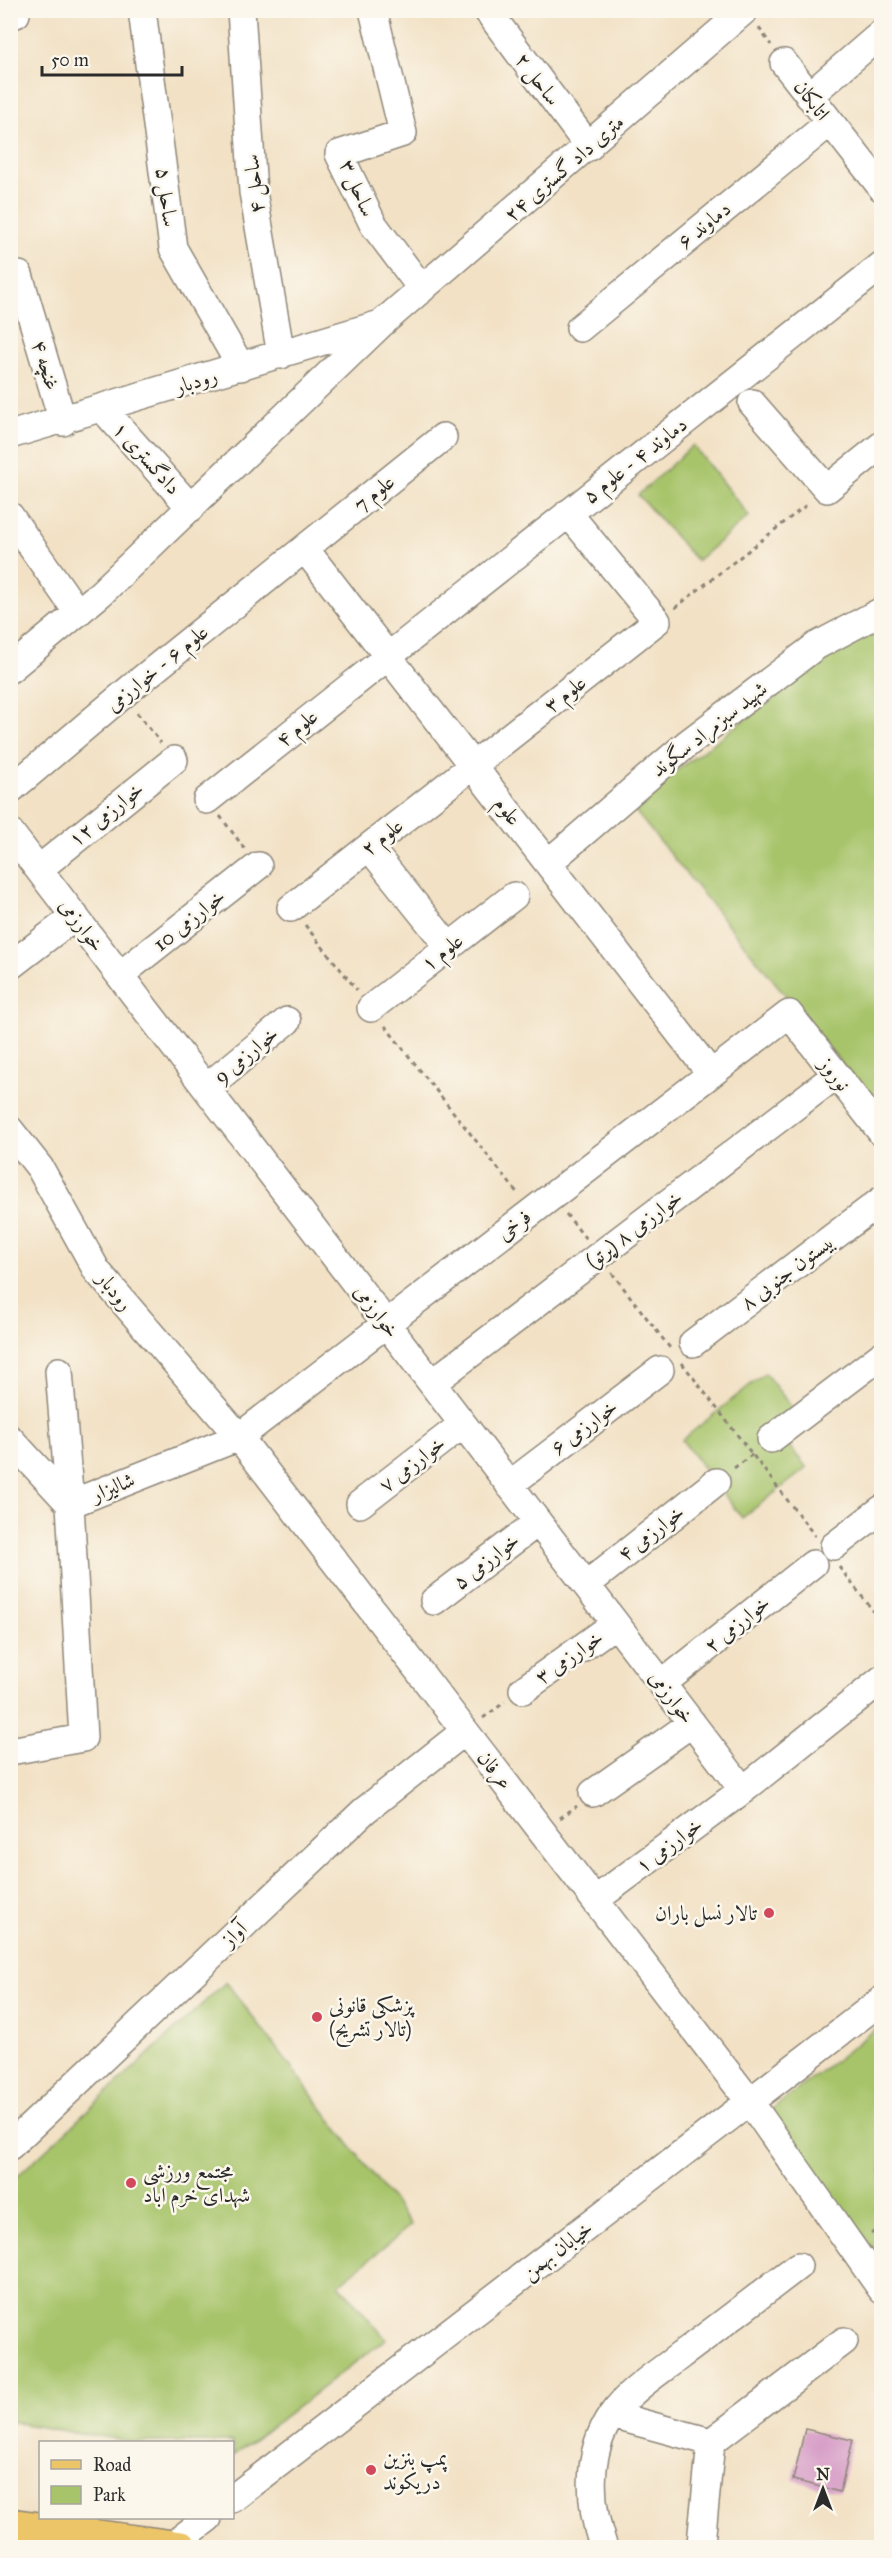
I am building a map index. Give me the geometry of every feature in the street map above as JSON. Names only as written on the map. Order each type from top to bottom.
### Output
[{"type":"main road","points":[[10,2525],[174,2547]]},
{"type":"street","name":"ساحل ۵","points":[[142,10],[173,248],[241,367]]},
{"type":"street","name":"ساحل ۳","points":[[373,10],[403,133],[339,154],[373,224],[422,289]]},
{"type":"street","name":"ساحل ۲","points":[[487,10],[589,147]]},
{"type":"street","name":"ساحل ۴","points":[[241,11],[253,192],[280,355]]},
{"type":"street","name":"۲۴ متری داد گستری","points":[[10,669],[78,613],[381,324],[749,15]]},
{"type":"street","points":[[809,96],[882,33]]},
{"type":"street","name":"اتابکان","points":[[784,63],[882,188]]},
{"type":"street","name":"دماوند ۶","points":[[579,328],[829,123]]},
{"type":"street","name":"دماوند ۴ - علوم ۵","points":[[387,655],[882,265]]},
{"type":"street","name":"غنچه ۴","points":[[19,275],[63,422]]},
{"type":"street","name":"رودبار","points":[[10,435],[63,422],[381,324]]},
{"type":"street","points":[[752,403],[827,489],[882,446]]},
{"type":"street","name":"دادگستری ۱","points":[[103,409],[190,508]]},
{"type":"street","name":"علوم 7","points":[[305,549],[443,437]]},
{"type":"street","points":[[568,513],[657,621]]},
{"type":"street","points":[[10,516],[78,613]]},
{"type":"street","name":"علوم","points":[[305,549],[711,1074]]},
{"type":"street","name":"علوم ۶ - خوارزمی","points":[[10,790],[123,695],[305,549]]},
{"type":"street","name":"شهید سبزمراد سگوند","points":[[549,864],[688,743],[816,646],[882,610]]},
{"type":"street","name":"علوم ۳","points":[[474,767],[657,621]]},
{"type":"street","name":"علوم ۴","points":[[207,800],[387,655]]},
{"type":"street","name":"خوارزمی ۱۲","points":[[39,869],[174,760]]},
{"type":"street","name":"علوم ۲","points":[[291,908],[474,767]]},
{"type":"street","name":"خوارزمی","points":[[10,832],[743,1790]]},
{"type":"street","points":[[369,847],[449,947]]},
{"type":"street","name":"خوارزمی 10","points":[[120,975],[258,866]]},
{"type":"street","name":"علوم ۱","points":[[372,1008],[514,896]]},
{"type":"street","points":[[10,966],[75,916]]},
{"type":"street","name":"فرخی","points":[[239,1437],[789,1014]]},
{"type":"street","name":"نوروز","points":[[789,1014],[882,1133]]},
{"type":"street","name":"خوارزمی 9","points":[[206,1088],[286,1022]]},
{"type":"street","name":"خوارزمی ۸ (پرتو)","points":[[432,1383],[836,1075]]},
{"type":"street","name":"رودبار","points":[[10,1130],[40,1168],[97,1271],[239,1437]]},
{"type":"street","name":"بیستون جنوبی ۸","points":[[693,1343],[882,1200]]},
{"type":"street","points":[[761,1447],[882,1355]]},
{"type":"street","name":"خوارزمی ۶","points":[[509,1485],[660,1370]]},
{"type":"street","points":[[10,1751],[83,1738],[70,1504],[59,1371]]},
{"type":"street","name":"خوارزمی ۷","points":[[360,1504],[463,1424]]},
{"type":"street","name":"شالیزار","points":[[10,1439],[70,1504],[239,1437]]},
{"type":"street","name":"عرفان","points":[[239,1437],[750,2102],[882,2290]]},
{"type":"street","name":"خوارزمی ۴","points":[[586,1585],[716,1482]]},
{"type":"street","name":"خوارزمی ۲","points":[[662,1684],[882,1509]]},
{"type":"street","name":"خوارزمی ۵","points":[[434,1601],[538,1522]]},
{"type":"street","name":"خوارزمی ۳","points":[[523,1690],[615,1624]]},
{"type":"street","name":"خوارزمی ۱","points":[[595,1900],[743,1790],[882,1679]]},
{"type":"street","points":[[593,1793],[692,1723]]},
{"type":"street","name":"آواز","points":[[10,2146],[364,1811],[465,1731]]},
{"type":"street","name":"خیابان بهمن","points":[[234,2497],[882,2000]]},
{"type":"street","points":[[604,2547],[595,2523],[593,2470],[600,2441],[612,2415],[637,2389],[798,2266]]},
{"type":"street","points":[[701,2543],[711,2442],[844,2341]]},
{"type":"street","points":[[612,2415],[711,2442]]},
{"type":"street","points":[[174,2547],[206,2519]]},
{"type":"path","name":"اتابکان","points":[[749,15],[784,63]]},
{"type":"path","points":[[657,621],[827,489]]},
{"type":"path","points":[[123,695],[174,760]]},
{"type":"path","points":[[207,800],[258,866]]},
{"type":"path","points":[[291,908],[372,1008],[542,1204],[599,1256],[761,1447],[825,1553],[882,1622]]},
{"type":"path","points":[[716,1482],[761,1447]]},
{"type":"path","points":[[465,1731],[523,1690]]},
{"type":"path","points":[[542,1832],[593,1793]]},
{"type":"green space","points":[[693,445],[749,516],[697,561],[638,495]]},
{"type":"green space","points":[[881,624],[881,1112],[630,805],[840,649]]},
{"type":"green space","points":[[765,1373],[804,1423],[785,1441],[807,1468],[742,1518],[682,1440]]},
{"type":"green space","points":[[226,1982],[411,2225],[339,2284],[386,2339],[234,2455],[234,2441],[130,2441],[11,2422],[11,2182]]},
{"type":"green space","points":[[881,2025],[881,2260],[767,2113]]},
{"type":"building","points":[[805,2429],[852,2440],[840,2492],[793,2480]]},
{"type":"place","name":"تالار نسل باران","points":[[769,1913]]},
{"type":"place","name":"پزشکی قانونی (تالار تشریح)","points":[[317,2017]]},
{"type":"place","name":"مجتمع ورزشی شهدای خرم اباد","points":[[131,2183]]},
{"type":"place","name":"پمپ بنزین دریکوند","points":[[371,2470]]}]
